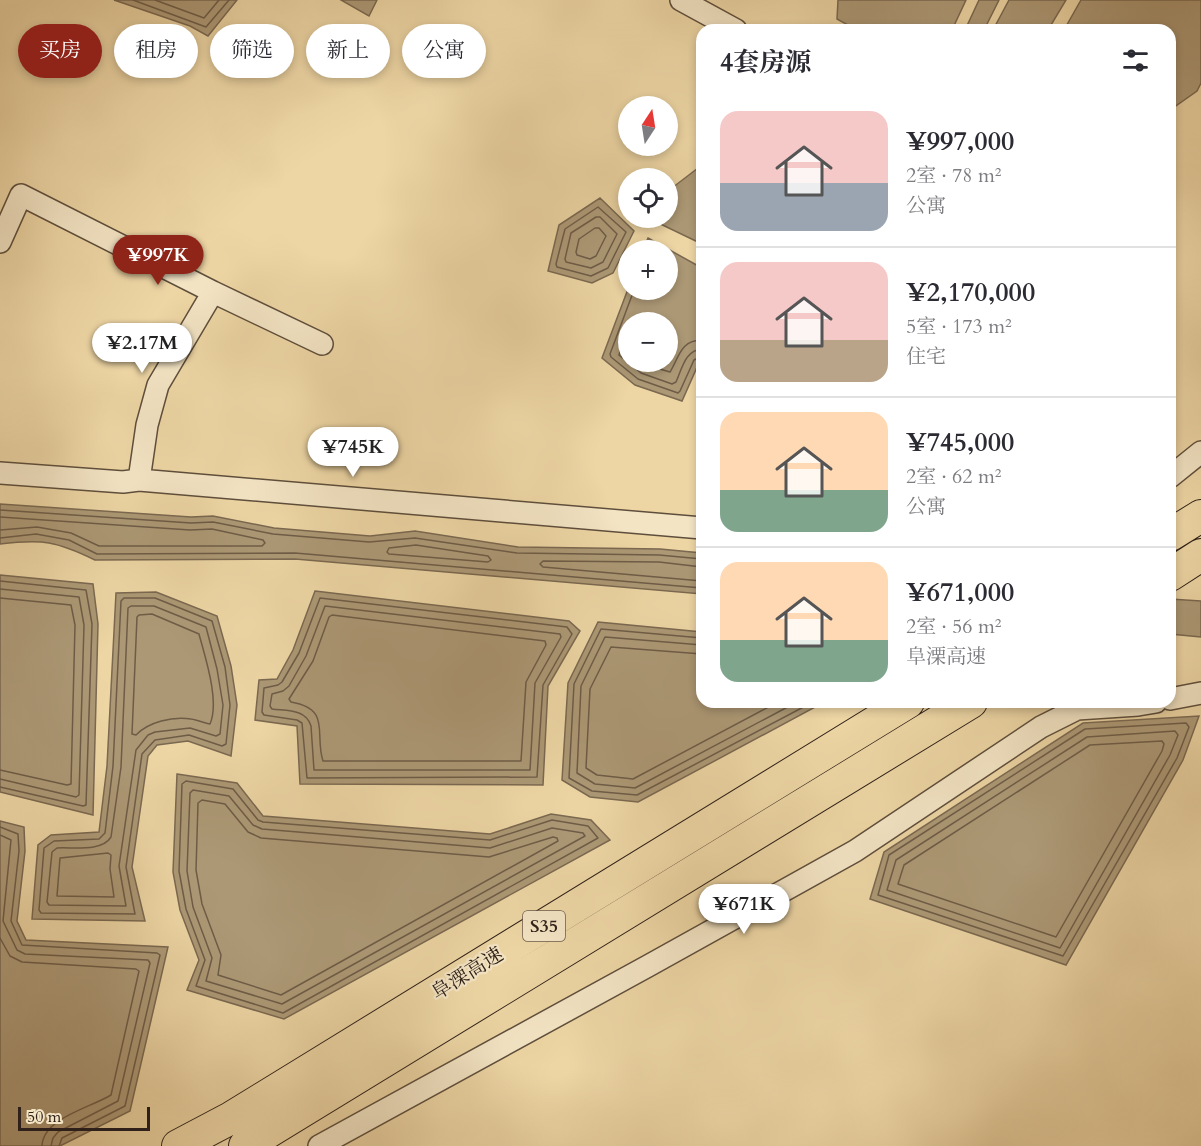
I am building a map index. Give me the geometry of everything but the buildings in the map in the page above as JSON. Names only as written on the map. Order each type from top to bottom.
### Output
[{"type":"highway","points":[[1176,531],[1201,516]]},
{"type":"highway","points":[[1176,571],[1201,554]]},
{"type":"highway","name":"阜溧高速","points":[[178,1146],[231,1118],[898,708]]},
{"type":"highway","name":"阜溧高速","points":[[245,1146],[961,708]]},
{"type":"street","points":[[681,0],[725,24]]},
{"type":"street","points":[[0,242],[21,195],[322,344]]},
{"type":"street","points":[[139,480],[147,425],[158,385],[213,292]]},
{"type":"street","points":[[1176,472],[1201,453]]},
{"type":"street","points":[[0,473],[123,482],[139,480],[696,527]]},
{"type":"street","points":[[1176,551],[1201,554]]},
{"type":"street","points":[[1176,698],[1201,693]]},
{"type":"street","points":[[319,1146],[855,851],[1041,727],[1077,708]]},
{"type":"water","points":[[114,0],[237,0],[218,24],[210,24],[208,36],[198,30],[198,24],[184,24]]},
{"type":"water","points":[[341,0],[377,0],[369,16]]},
{"type":"water","points":[[838,0],[966,0],[955,24],[846,24],[837,19]]},
{"type":"water","points":[[979,0],[999,0],[987,24],[968,24]]},
{"type":"water","points":[[1009,0],[1066,0],[1052,24],[996,24]]},
{"type":"water","points":[[1081,0],[1201,0],[1201,83],[1197,91],[1176,106],[1176,24],[1067,24]]},
{"type":"water","points":[[696,170],[696,241],[669,228],[678,228],[678,183]]},
{"type":"water","points":[[600,198],[618,215],[618,228],[631,228],[634,231],[630,240],[618,240],[618,263],[613,273],[592,283],[548,271],[559,225]]},
{"type":"water","points":[[678,255],[696,265],[696,370],[682,401],[635,385],[619,372],[678,372],[678,312],[619,312],[624,300],[678,300]]},
{"type":"water","points":[[618,316],[618,371],[602,358]]},
{"type":"water","points":[[0,504],[191,517],[213,516],[274,528],[370,536],[415,531],[518,547],[660,549],[696,552],[696,593],[295,559],[95,560],[49,543],[0,544]]},
{"type":"water","points":[[0,575],[93,584],[98,624],[93,815],[0,792]]},
{"type":"water","points":[[315,591],[569,621],[580,631],[548,686],[543,785],[300,784],[297,726],[255,720],[259,680],[277,679],[293,650]]},
{"type":"water","points":[[156,592],[217,616],[231,666],[237,705],[231,756],[188,741],[157,745],[148,756],[132,867],[145,921],[32,919],[38,845],[51,835],[99,832],[107,766],[116,593]]},
{"type":"water","points":[[1176,599],[1201,601],[1201,637],[1176,635]]},
{"type":"water","points":[[598,622],[696,631],[696,708],[813,708],[638,802],[590,797],[562,780],[568,683]]},
{"type":"water","points":[[1199,716],[1183,760],[1066,965],[870,899],[884,852],[1083,723]]},
{"type":"water","points":[[177,774],[237,783],[263,816],[490,834],[551,814],[591,820],[610,840],[284,1019],[187,990],[199,960],[180,910],[173,872]]},
{"type":"water","points":[[0,821],[24,827],[25,851],[17,921],[26,940],[168,947],[130,1111],[60,1146],[0,1146]]}]
